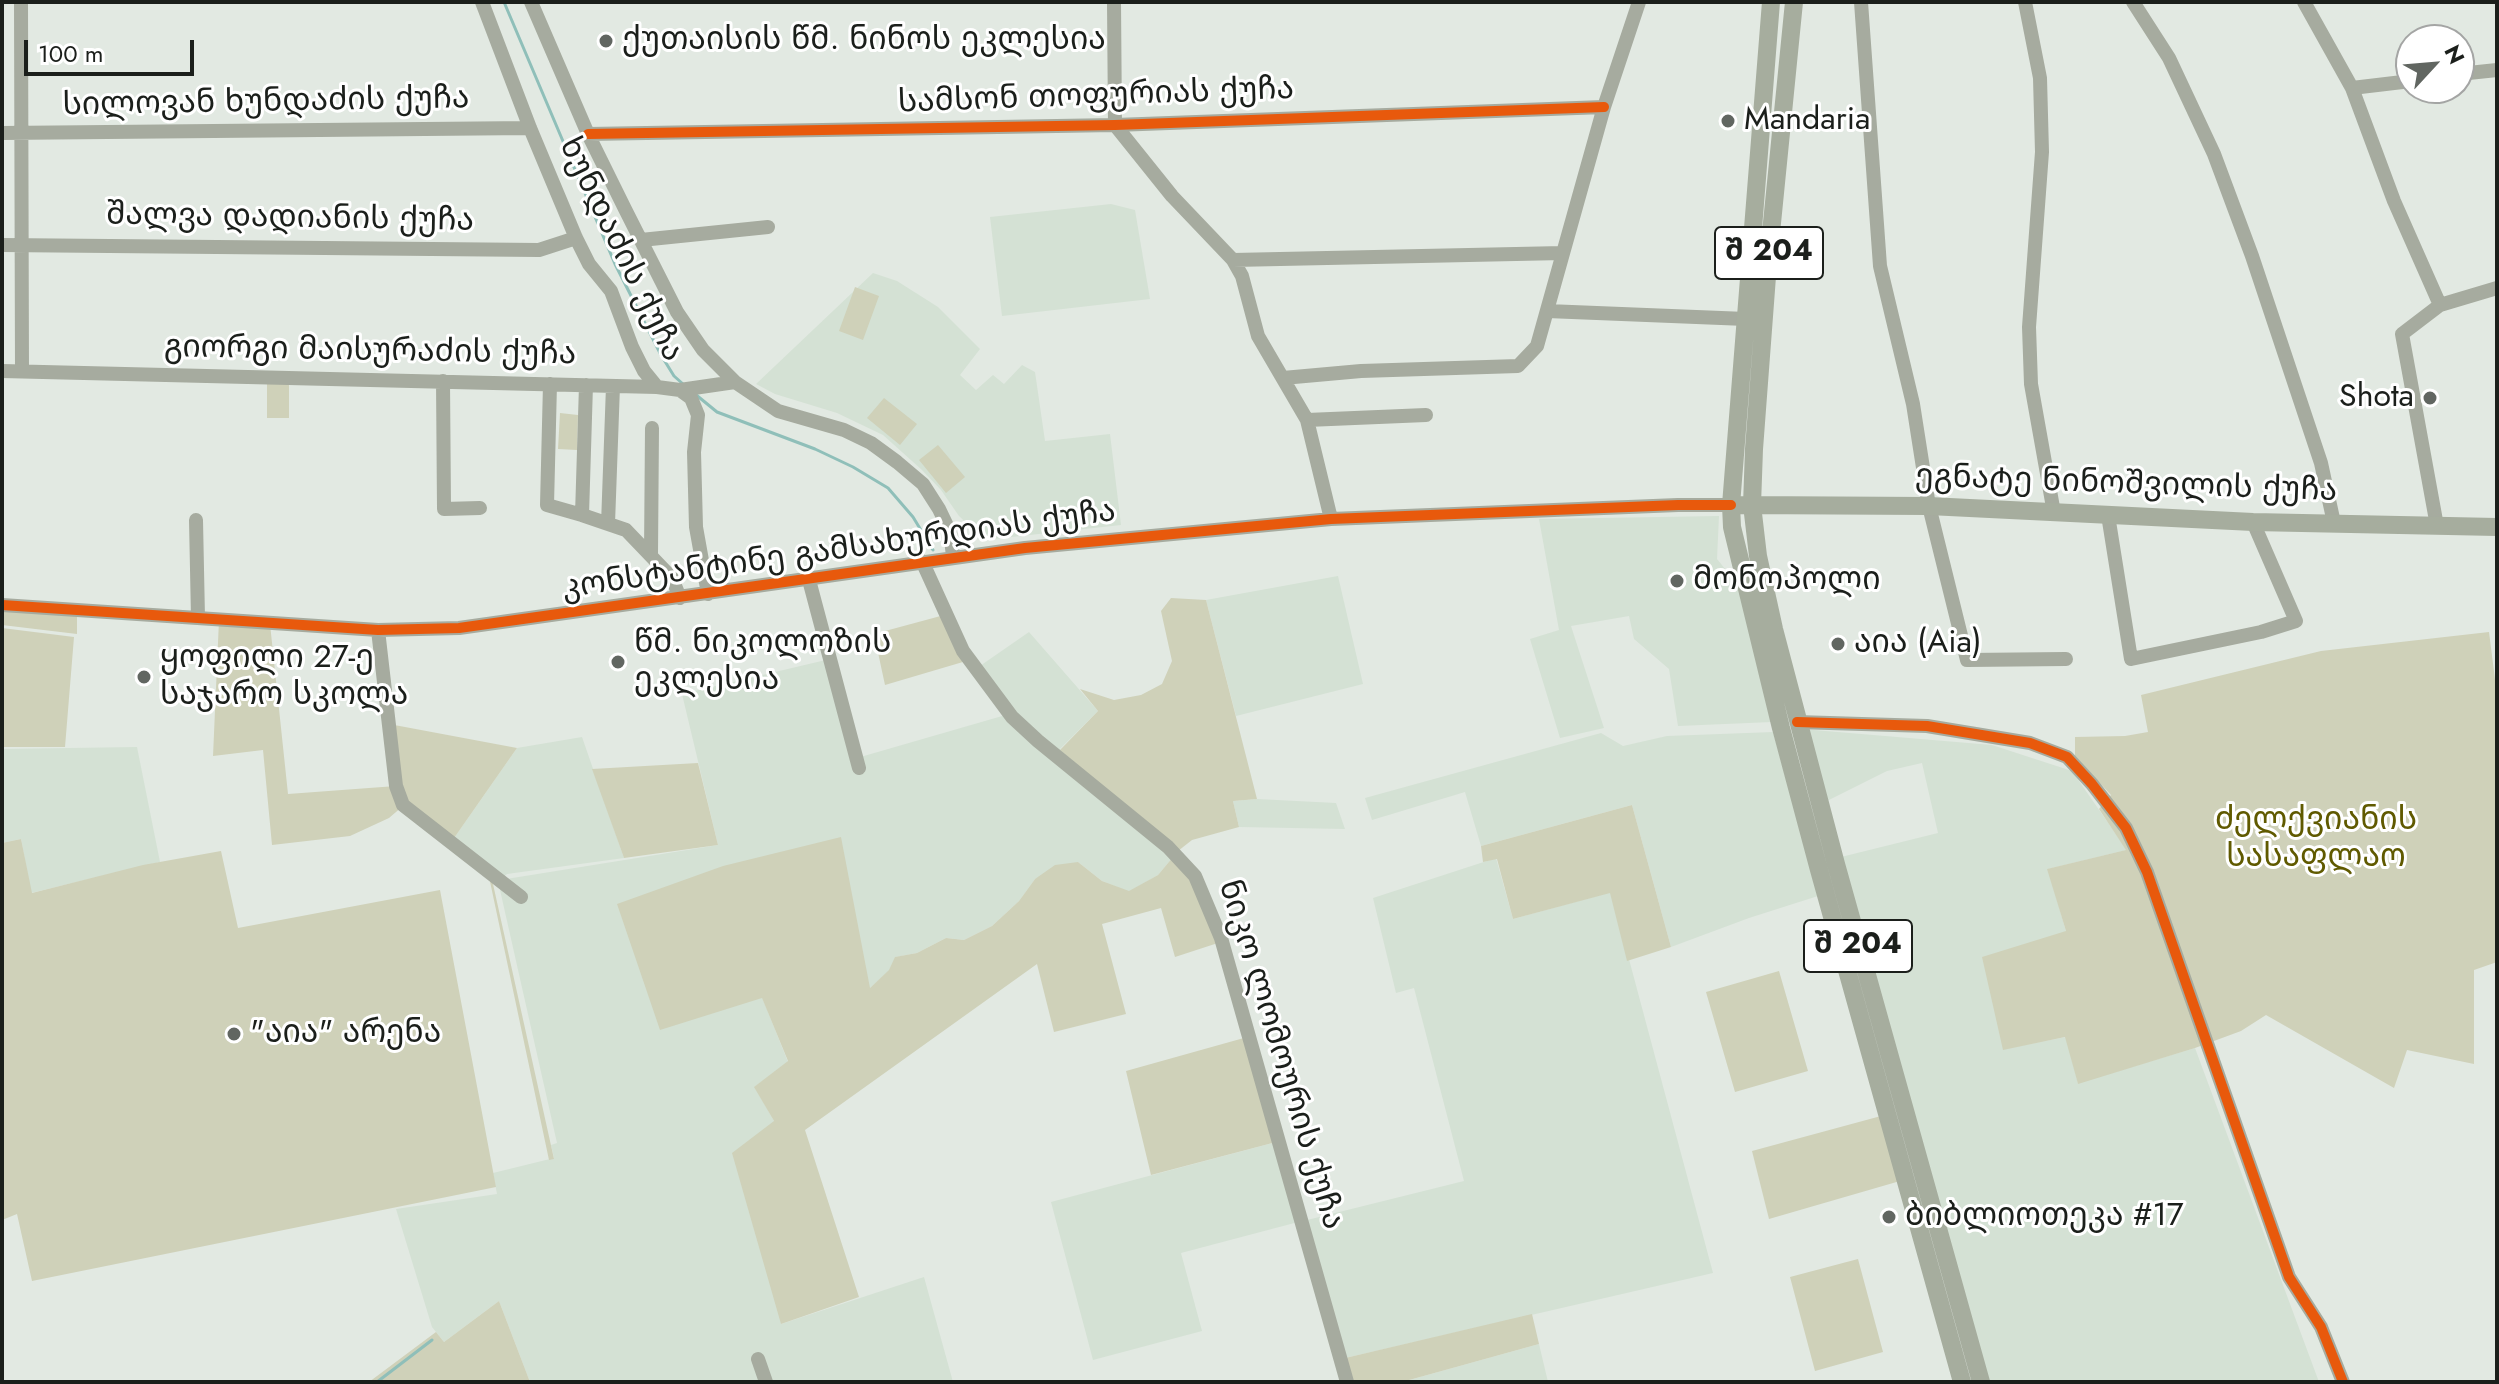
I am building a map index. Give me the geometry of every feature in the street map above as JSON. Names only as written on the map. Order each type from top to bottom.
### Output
[{"type":"main road","name":"შ 204","points":[[1771,2],[1731,505],[1734,535],[1781,728],[1962,1382]]},
{"type":"main road","name":"შ 204","points":[[1794,2],[1768,263],[1752,505],[1758,556],[1797,722],[1981,1382]]},
{"type":"main road","name":"ეგნატე ნინოშვილის ქუჩა","points":[[1731,505],[1929,506],[2253,522],[2497,527]]},
{"type":"street","points":[[21,2],[22,371]]},
{"type":"street","name":"ხუნდაძის ქუჩა","points":[[482,2],[576,238],[589,264],[611,291],[632,347],[644,371],[657,387]]},
{"type":"street","points":[[531,2],[588,134],[677,312],[703,350],[735,382],[778,411],[844,430],[871,443],[897,462],[923,484],[939,509],[950,532],[953,556]]},
{"type":"street","points":[[1114,2],[1115,125],[1172,196],[1233,260],[1242,276],[1258,336],[1307,420],[1331,519]]},
{"type":"street","points":[[1283,378],[1361,371],[1518,366],[1537,346],[1604,107],[1639,2]]},
{"type":"street","points":[[1861,2],[1880,266],[1913,404],[1929,506],[1967,660],[2066,659]]},
{"type":"street","points":[[2025,2],[2040,78],[2042,152],[2029,327],[2031,384],[2054,513]]},
{"type":"street","points":[[2133,2],[2169,58],[2214,154],[2252,256],[2321,463],[2334,523]]},
{"type":"street","points":[[2304,2],[2352,88],[2394,201],[2440,305]]},
{"type":"street","points":[[2475,72],[2497,70]]},
{"type":"street","points":[[2352,88],[2395,83]]},
{"type":"street","name":"სამსონ თოფურიას ქუჩა","points":[[588,134],[1115,125],[1604,107]]},
{"type":"street","name":"სილოვან ხუნდაძის ქუჩა","points":[[2,133],[530,128]]},
{"type":"street","points":[[641,240],[768,227]]},
{"type":"street","name":"შალვა დადიანის ქუჩა","points":[[2,245],[539,250],[576,238]]},
{"type":"street","points":[[1233,260],[1563,253]]},
{"type":"street","points":[[2437,526],[2402,334],[2440,305],[2497,288]]},
{"type":"street","points":[[1547,311],[1746,319]]},
{"type":"street","name":"გიორგი მაისურაძის ქუჩა","points":[[2,371],[680,390],[735,382]]},
{"type":"street","points":[[443,381],[444,509],[480,508]]},
{"type":"street","points":[[550,384],[547,505],[626,530],[672,578],[680,598]]},
{"type":"street","points":[[582,515],[586,385]]},
{"type":"street","points":[[608,524],[613,386]]},
{"type":"street","points":[[680,390],[691,398],[698,415],[694,452],[696,527],[708,594]]},
{"type":"street","points":[[1307,420],[1426,415]]},
{"type":"street","points":[[651,554],[652,428]]},
{"type":"street","name":"კონსტანტინე გამსახურდიას ქუჩა","points":[[2,605],[378,630],[459,628],[809,580],[953,556],[1331,519],[1731,505]]},
{"type":"street","points":[[2108,515],[2131,659],[2261,632],[2296,621],[2253,522]]},
{"type":"street","points":[[196,520],[198,618]]},
{"type":"street","name":"ნიკო ლომოურის ქუჩა","points":[[922,561],[963,651],[1012,717],[1168,847],[1195,876],[1221,938],[1347,1382]]},
{"type":"street","points":[[809,580],[859,768]]},
{"type":"street","points":[[378,630],[396,786],[403,805],[521,897]]},
{"type":"street","points":[[1797,722],[1927,726],[2030,743],[2067,757],[2092,784],[2126,828],[2147,872],[2289,1277],[2321,1327],[2343,1382]]},
{"type":"street","points":[[758,1359],[766,1382]]},
{"type":"shaded area","points":[[1111,204],[1135,210],[1150,299],[1002,316],[990,217]]},
{"type":"shaded area","points":[[873,273],[897,281],[938,307],[980,349],[960,375],[976,390],[993,375],[1004,384],[1022,365],[1035,372],[1045,441],[1110,434],[1121,525],[984,540],[959,516],[922,470],[883,435],[837,413],[775,394],[756,384]]},
{"type":"shaded area","points":[[1719,516],[1717,559],[1739,586],[1772,722],[1678,726],[1669,669],[1634,639],[1629,616],[1571,626],[1604,728],[1560,738],[1530,639],[1559,630],[1539,519]]},
{"type":"shaded area","points":[[1338,576],[1363,684],[1236,716],[1206,600]]},
{"type":"shaded area","points":[[1029,632],[1098,711],[1060,749],[1178,851],[1158,875],[1129,892],[1102,881],[1078,862],[1035,879],[1019,901],[992,926],[964,940],[946,938],[917,953],[896,957],[890,970],[869,989],[762,997],[788,1062],[755,1087],[774,1121],[781,1324],[924,1277],[953,1382],[530,1382],[499,1301],[444,1342],[432,1327],[396,1209],[497,1194],[493,1173],[554,1158],[551,1145],[557,1143],[498,881],[452,841],[517,748],[582,737],[624,858],[507,874],[500,880],[718,845],[682,694],[830,659],[857,758],[1016,712],[977,668]]},
{"type":"shaded area","points":[[1802,729],[1992,745],[2072,771],[2127,850],[2048,869],[2066,931],[2003,1049],[2066,1037],[2078,1083],[2195,1048],[2319,1382],[1984,1382],[1837,858],[1938,833],[1922,763],[1887,771],[1823,803]]},
{"type":"shaded area","points":[[1773,732],[1818,896],[1671,947],[1632,805],[1481,846],[1465,792],[1372,820],[1365,798],[1601,733],[1623,746],[1667,736]]},
{"type":"shaded area","points":[[137,747],[160,862],[31,893],[21,839],[2,843],[2,749]]},
{"type":"shaded area","points":[[1257,799],[1336,803],[1345,829],[1239,827],[1233,801]]},
{"type":"shaded area","points":[[1496,858],[1513,919],[1611,892],[1713,1273],[1341,1359],[1302,1221],[1181,1253],[1202,1331],[1093,1360],[1051,1202],[1280,1141],[1303,1221],[1464,1181],[1414,988],[1396,993],[1373,898]]},
{"type":"shaded area","points":[[1539,1344],[1548,1382],[1402,1382]]},
{"type":"green space","points":[[855,287],[879,296],[863,340],[839,331]]},
{"type":"green space","points":[[267,383],[289,383],[289,418],[267,418]]},
{"type":"green space","points":[[884,398],[917,424],[900,445],[867,418]]},
{"type":"green space","points":[[560,413],[578,415],[577,450],[558,449]]},
{"type":"green space","points":[[938,445],[965,477],[946,493],[919,460]]},
{"type":"green space","points":[[1171,598],[1206,600],[1257,799],[1233,801],[1239,827],[1192,840],[1178,851],[1060,750],[1098,711],[1080,689],[1114,700],[1141,695],[1162,684],[1172,661],[1161,611]]},
{"type":"green space","points":[[2,605],[77,610],[77,634],[2,625]]},
{"type":"green space","points":[[948,614],[973,659],[885,685],[874,634]]},
{"type":"green space","points":[[219,620],[270,624],[288,794],[396,786],[389,724],[517,748],[452,841],[403,806],[389,818],[350,836],[272,845],[263,750],[213,756]]},
{"type":"green space","points":[[2,628],[74,637],[65,747],[2,747]]},
{"type":"green space","name":"ძელქვიანის სასაფლაო","points":[[2489,632],[2497,695],[2497,962],[2474,970],[2474,1064],[2407,1050],[2394,1088],[2266,1015],[2241,1031],[2195,1048],[2078,1084],[2065,1037],[2003,1050],[1982,957],[2066,931],[2047,869],[2126,850],[2099,809],[2111,795],[2075,756],[2075,737],[2125,736],[2148,732],[2141,695],[2321,651]]},
{"type":"green space","points":[[698,763],[718,845],[624,858],[592,769]]},
{"type":"green space","points":[[1632,805],[1671,947],[1627,961],[1610,893],[1513,919],[1497,859],[1483,862],[1481,846]]},
{"type":"green space","points":[[841,837],[870,988],[889,970],[895,957],[917,953],[946,938],[964,940],[992,926],[1019,901],[1035,879],[1055,865],[1078,862],[1102,881],[1129,891],[1158,875],[1178,851],[1224,941],[1175,957],[1161,908],[1102,924],[1126,1014],[1054,1032],[1037,964],[805,1130],[859,1297],[781,1324],[732,1153],[774,1121],[754,1087],[788,1061],[762,998],[660,1030],[617,904],[723,866]]},
{"type":"green space","name":"\"აია\" არენა","points":[[21,839],[32,893],[143,865],[221,851],[238,928],[440,890],[496,1187],[32,1281],[17,1214],[2,1220],[2,843]]},
{"type":"green space","points":[[488,872],[493,884],[554,1159],[549,1160]]},
{"type":"green space","points":[[1779,971],[1808,1071],[1735,1092],[1706,992]]},
{"type":"green space","points":[[1251,1036],[1280,1141],[1151,1175],[1126,1071]]},
{"type":"green space","points":[[1881,1116],[1900,1181],[1769,1219],[1752,1151]]},
{"type":"green space","points":[[1858,1259],[1883,1352],[1815,1371],[1790,1277]]},
{"type":"green space","points":[[499,1301],[530,1382],[369,1382],[436,1332],[444,1342]]},
{"type":"green space","points":[[1532,1314],[1539,1344],[1402,1382],[1347,1382],[1341,1359]]},
{"type":"waterway","points":[[504,2],[615,264],[661,355],[683,384]]},
{"type":"waterway","points":[[695,394],[717,412],[815,449],[888,488],[913,517],[933,550]]},
{"type":"waterway","points":[[377,1382],[432,1340]]},
{"type":"cycle path","points":[[588,134],[1115,125],[1604,107]]},
{"type":"cycle path","points":[[2,605],[378,630],[459,628],[1025,548],[1331,519],[1731,505]]},
{"type":"cycle path","points":[[1797,722],[1927,726],[2030,743],[2067,757],[2092,784],[2126,828],[2147,872],[2289,1277],[2321,1327],[2343,1382]]},
{"type":"place","name":"ქუთაისის წმ. ნინოს ეკლესია","points":[[606,41]]},
{"type":"place","name":"Mandaria","points":[[1728,121]]},
{"type":"place","name":"Shota","points":[[2430,398]]},
{"type":"place","name":"მონოპოლი","points":[[1677,581]]},
{"type":"place","name":"აია (Aia)","points":[[1838,644]]},
{"type":"place","name":"წმ. ნიკოლოზის ეკლესია","points":[[618,662]]},
{"type":"place","name":"ყოფილი 27-ე საჯარო სკოლა","points":[[144,677]]},
{"type":"place","name":"\"აია\" არენა","points":[[234,1034]]},
{"type":"place","name":"ბიბლიოთეკა #17","points":[[1889,1217]]}]
